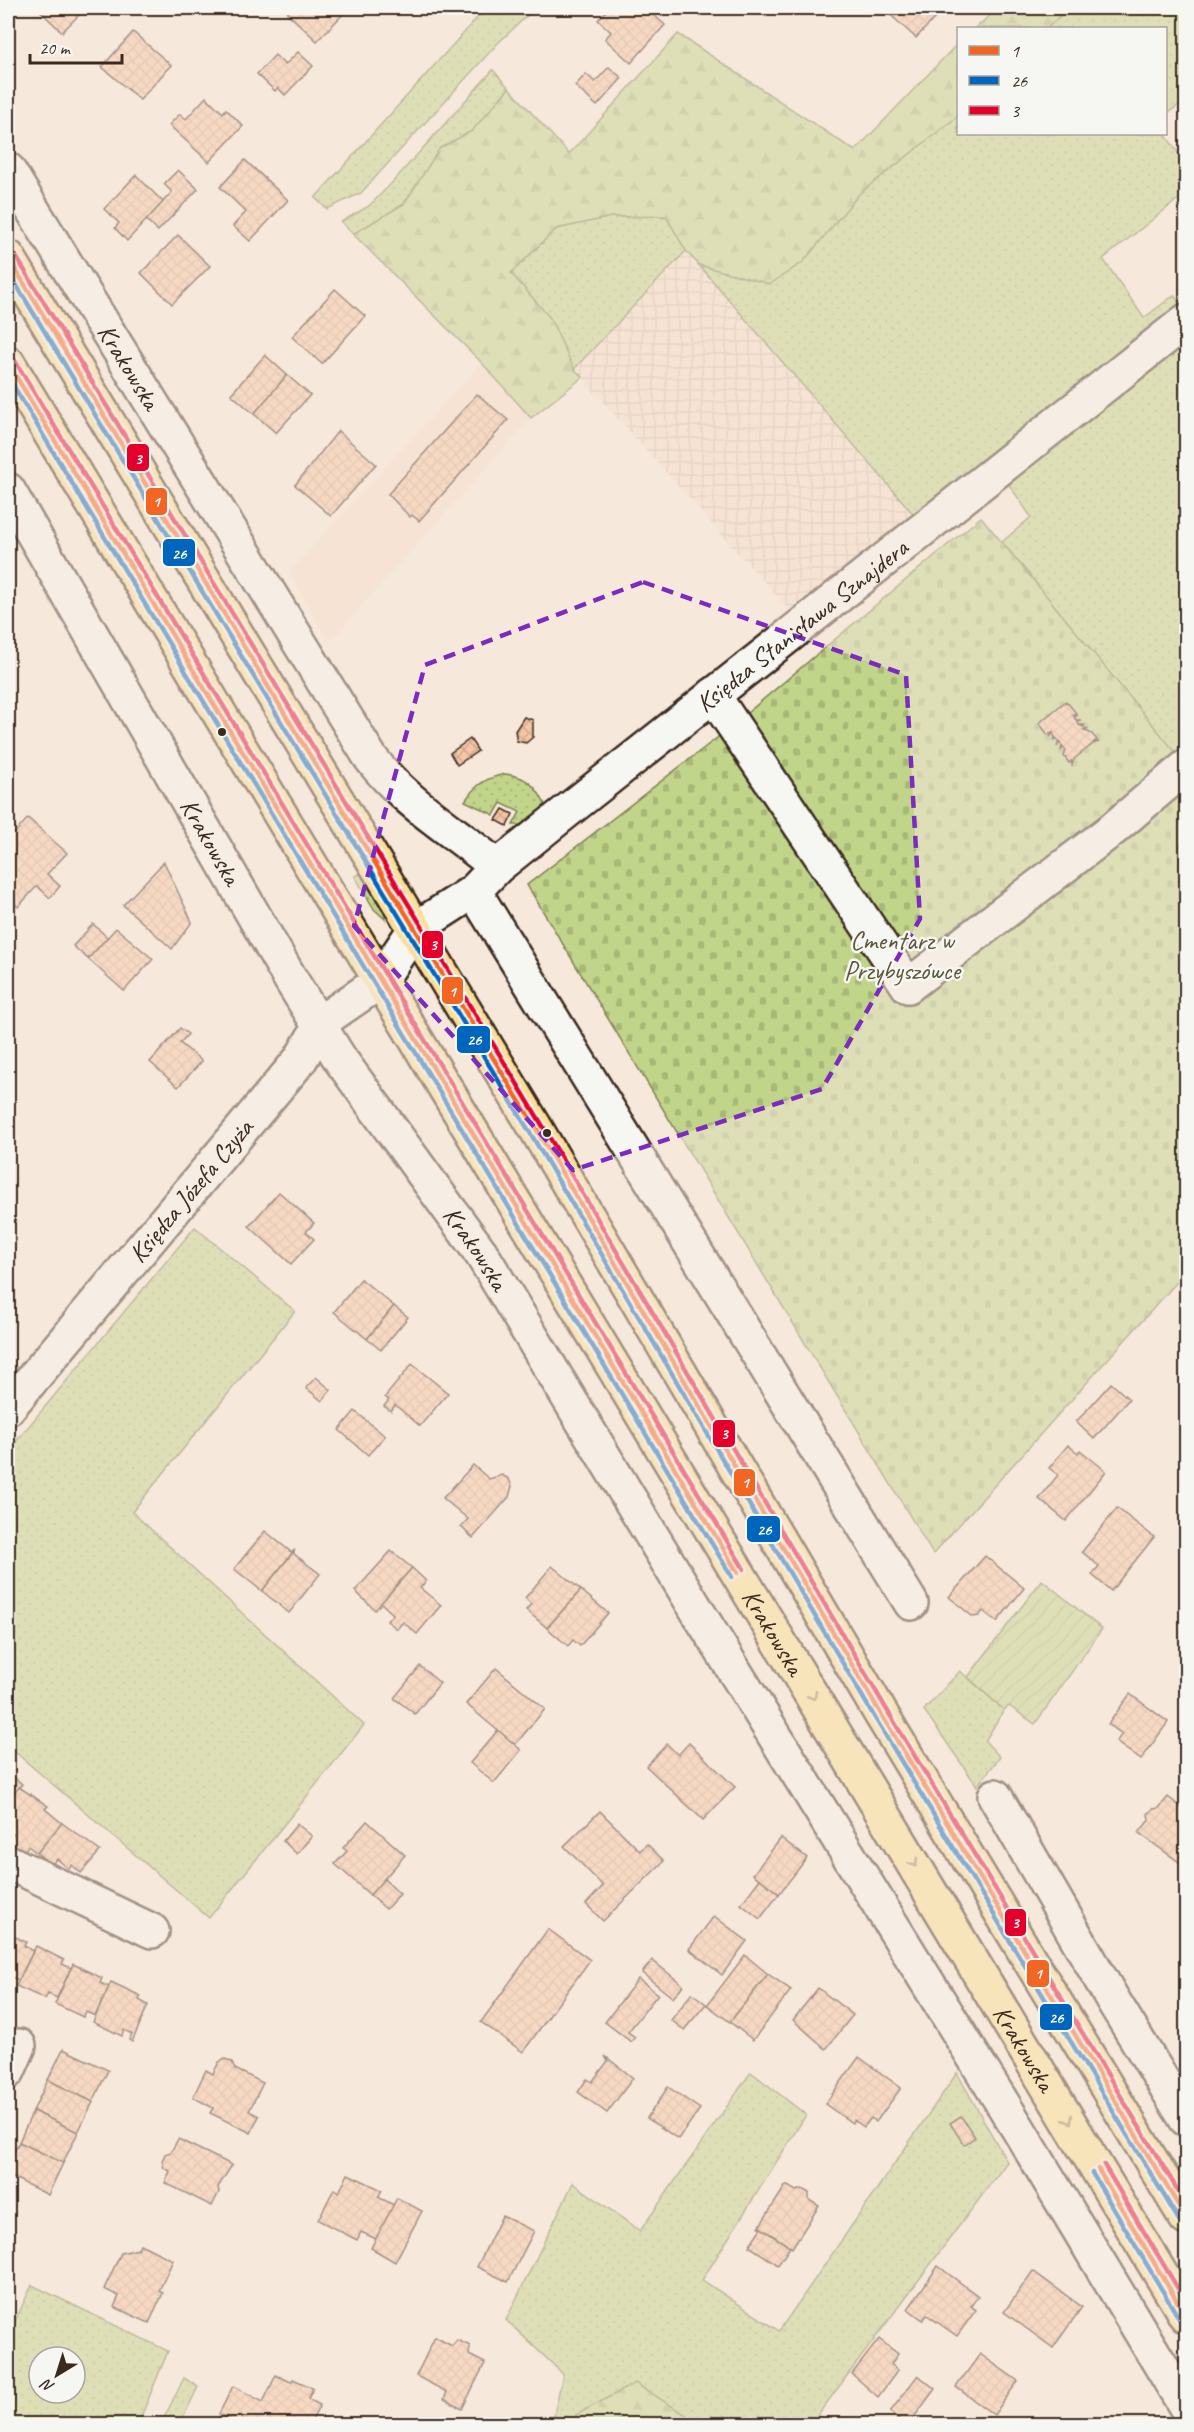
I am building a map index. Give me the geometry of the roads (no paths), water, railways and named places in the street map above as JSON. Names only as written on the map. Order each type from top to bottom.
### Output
[{"type":"main road","name":"Krakowska","points":[[8,257],[655,1328],[881,1714],[1186,2218]]},
{"type":"main road","name":"Krakowska","points":[[8,363],[379,982],[1186,2316]]},
{"type":"street","name":"Krakowska","points":[[8,170],[370,757],[399,790],[466,840],[497,867]]},
{"type":"street","name":"Księdza Stanisława Sznajdera","points":[[415,929],[474,891],[497,867],[1186,321]]},
{"type":"street","name":"Krakowska","points":[[12,512],[320,1026],[482,1253],[701,1617],[1019,2130],[1186,2407]]},
{"type":"street","points":[[713,695],[908,986],[1110,831],[1186,767]]},
{"type":"street","points":[[474,891],[910,1603]]},
{"type":"street","points":[[379,982],[415,929]]},
{"type":"street","name":"Księdza Józefa Czyża","points":[[8,1408],[300,1060],[320,1026],[331,1015],[379,982]]},
{"type":"street","points":[[995,1796],[1114,2002],[1186,2119]]},
{"type":"street","points":[[8,1862],[152,1931]]},
{"type":"park label","name":"Cmentarz w Przybyszówce","points":[[902,955]]}]
